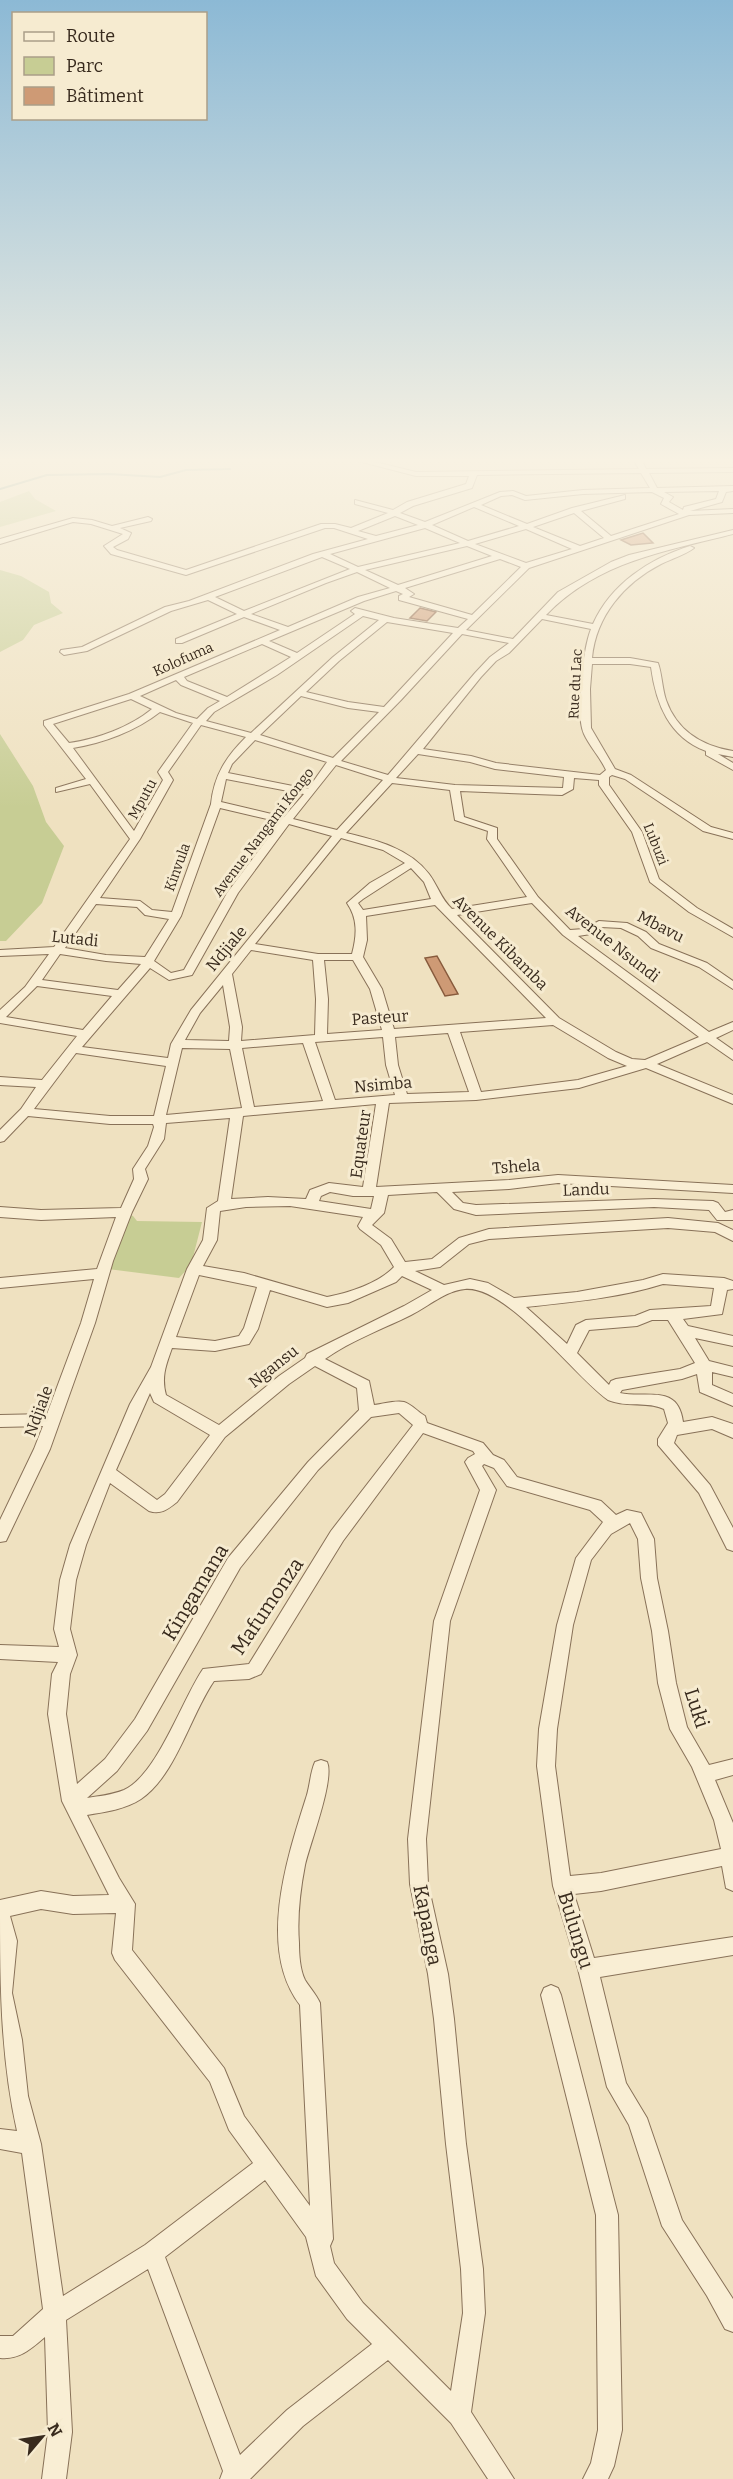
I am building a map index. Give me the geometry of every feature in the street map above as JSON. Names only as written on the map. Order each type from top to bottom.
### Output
[{"type":"street","points":[[64,652],[84,649],[168,609],[262,577]]},
{"type":"street","points":[[178,641],[339,577]]},
{"type":"street","points":[[372,577],[410,594],[402,598],[474,618]]},
{"type":"street","name":"Kolofuma","points":[[67,746],[47,723],[132,696],[341,606],[435,577]]},
{"type":"street","name":"Avenue Nangami Kongo","points":[[147,961],[167,976],[189,972],[223,908],[285,820],[311,792],[327,766],[334,762],[515,577]]},
{"type":"street","name":"Ndjiale","points":[[0,1536],[30,1477],[88,1323],[124,1212],[141,1179],[139,1169],[161,1128],[159,1120],[177,1044],[195,1012],[250,947],[339,834],[416,752],[478,675],[493,659],[506,651],[565,591],[594,577]]},
{"type":"street","name":"Rue du Lac","points":[[607,775],[608,761],[600,754],[585,723],[587,697],[585,689],[591,640],[598,619],[614,594],[632,577]]},
{"type":"street","points":[[208,597],[244,614],[288,630]]},
{"type":"street","points":[[341,606],[386,619],[459,632],[480,633],[515,642]]},
{"type":"street","name":"Mputu","points":[[0,1017],[35,982],[135,839],[168,780],[163,772],[199,722],[226,700],[298,657],[362,613]]},
{"type":"street","points":[[539,616],[596,627]]},
{"type":"street","name":"Kinvula","points":[[1,1134],[25,1112],[85,1034],[140,974],[176,916],[216,804],[217,792],[227,763],[299,693],[386,619]]},
{"type":"street","points":[[260,640],[298,657]]},
{"type":"street","points":[[589,662],[630,661],[655,665],[656,678],[669,720],[703,749],[733,767]]},
{"type":"street","points":[[177,676],[184,683],[226,700]]},
{"type":"street","points":[[299,693],[348,705],[385,710]]},
{"type":"street","points":[[132,696],[158,709],[399,782],[455,788],[562,792],[568,789],[568,773]]},
{"type":"street","points":[[135,839],[67,746],[98,740],[115,731],[134,726],[158,709]]},
{"type":"street","points":[[703,749],[733,754]]},
{"type":"street","points":[[416,752],[471,759],[495,766],[628,777],[707,829],[733,836]]},
{"type":"street","points":[[222,775],[311,792]]},
{"type":"street","name":"Lubuzi","points":[[607,775],[606,789],[637,832],[654,880],[693,910],[733,934]]},
{"type":"street","points":[[59,790],[91,781]]},
{"type":"street","name":"Avenue Nsundi","points":[[455,788],[459,818],[490,827],[493,830],[492,839],[534,899],[567,933],[711,1037],[733,1056]]},
{"type":"street","name":"Avenue Kibamba","points":[[216,804],[339,834],[387,849],[412,863],[434,887],[437,901],[555,1021],[630,1064],[647,1064],[733,1100]]},
{"type":"street","points":[[402,1098],[392,1065],[388,1033],[376,988],[357,957],[361,940],[360,914],[352,903],[360,895],[412,863]]},
{"type":"street","points":[[449,914],[534,899]]},
{"type":"street","points":[[93,901],[141,904],[149,913],[176,916]]},
{"type":"street","points":[[360,914],[437,901]]},
{"type":"street","name":"Mbavu","points":[[567,933],[587,932],[599,924],[623,926],[642,934],[655,946],[703,965],[733,986]]},
{"type":"street","points":[[250,947],[318,957],[357,957]]},
{"type":"street","name":"Lutadi","points":[[0,953],[57,950],[147,961]]},
{"type":"street","points":[[318,957],[322,999],[314,1038],[331,1105]]},
{"type":"street","points":[[224,1204],[243,1112],[235,1045],[236,1027],[226,973]]},
{"type":"street","points":[[35,982],[120,994]]},
{"type":"street","points":[[0,1017],[85,1034]]},
{"type":"street","name":"Pasteur","points":[[177,1044],[235,1045],[555,1021]]},
{"type":"street","name":"Nsimba","points":[[25,1112],[120,1120],[159,1120],[402,1098],[476,1096],[579,1084],[647,1064],[733,1026]]},
{"type":"street","points":[[453,1029],[476,1096]]},
{"type":"street","points":[[73,1049],[172,1063]]},
{"type":"street","points":[[0,1080],[45,1084]]},
{"type":"street","name":"Equateur","points":[[383,1100],[376,1192],[377,1214],[367,1221],[365,1226],[386,1242],[404,1271],[443,1290]]},
{"type":"street","name":"Tshela","points":[[311,1204],[315,1193],[323,1188],[376,1192],[425,1188],[442,1190],[558,1179],[733,1189]]},
{"type":"street","name":"Landu","points":[[442,1190],[459,1206],[476,1209],[654,1203],[714,1206],[723,1217],[733,1215]]},
{"type":"street","points":[[220,1433],[159,1398],[154,1383],[194,1269],[211,1237],[214,1208],[224,1204],[278,1201],[311,1204],[365,1215],[377,1214]]},
{"type":"street","points":[[0,1212],[41,1215],[124,1212]]},
{"type":"street","points":[[194,1269],[265,1284],[318,1301],[335,1302],[391,1279],[402,1268],[435,1264],[464,1241],[489,1234],[668,1223],[718,1228],[733,1236]]},
{"type":"street","points":[[0,1283],[102,1274]]},
{"type":"street","points":[[511,1303],[577,1297],[663,1279],[729,1284]]},
{"type":"street","points":[[167,1342],[215,1346],[244,1340],[251,1329],[265,1284]]},
{"type":"street","points":[[443,1290],[468,1284],[491,1290],[511,1303],[612,1395],[623,1400],[653,1399],[666,1402],[676,1419],[673,1430],[666,1439],[666,1445],[705,1489],[733,1544]]},
{"type":"street","points":[[569,1354],[581,1329],[586,1325],[637,1322],[650,1315],[672,1316],[717,1310],[720,1290],[729,1284]]},
{"type":"street","name":"Ngansu","points":[[107,1472],[155,1507],[161,1506],[171,1498],[220,1433],[312,1358],[410,1310],[443,1290]]},
{"type":"street","points":[[672,1316],[684,1331],[704,1365],[705,1388],[733,1400]]},
{"type":"street","points":[[684,1331],[708,1334],[733,1341]]},
{"type":"street","points":[[312,1358],[364,1385],[367,1412],[402,1407],[410,1415],[420,1420],[420,1425],[478,1447],[486,1456],[499,1464],[512,1482],[595,1506],[613,1522]]},
{"type":"street","points":[[612,1395],[616,1385],[682,1374],[704,1365],[733,1372]]},
{"type":"street","points":[[158,1367],[137,1404],[107,1472],[78,1545],[68,1580],[62,1629],[69,1655],[61,1674],[57,1714],[73,1805],[112,1884],[126,1904],[122,1953],[217,2075],[236,2123],[316,2232],[324,2268],[356,2311],[459,2415],[502,2479]]},
{"type":"street","name":"Kingamana","points":[[73,1805],[111,1765],[141,1725],[234,1563],[313,1466],[367,1412]]},
{"type":"street","points":[[0,1421],[52,1420]]},
{"type":"street","points":[[673,1430],[707,1422],[725,1425],[733,1432]]},
{"type":"street","name":"Mafumonza","points":[[73,1805],[129,1796],[141,1788],[162,1761],[209,1674],[249,1672],[255,1669],[343,1528],[420,1425]]},
{"type":"street","name":"Kapanga","points":[[459,2415],[474,2313],[471,2269],[444,2019],[438,1974],[419,1884],[417,1839],[442,1621],[488,1490],[485,1481],[476,1472],[473,1462],[486,1456]]},
{"type":"street","name":"Luki","points":[[613,1522],[627,1515],[632,1516],[646,1539],[649,1578],[668,1683],[679,1729],[704,1774],[723,1820],[729,1839],[733,1882]]},
{"type":"street","name":"Bulungu","points":[[613,1522],[605,1529],[584,1558],[565,1625],[548,1729],[546,1766],[562,1886],[588,1969],[617,2087],[637,2118],[673,2226],[715,2288],[733,2320]]},
{"type":"street","points":[[0,1652],[69,1655]]},
{"type":"street","points":[[704,1774],[733,1767]]},
{"type":"street","points":[[321,1768],[320,1784],[297,1861],[290,1898],[289,1933],[296,1981],[310,2003],[319,2208],[324,2268]]},
{"type":"street","points":[[562,1886],[601,1882],[730,1856]]},
{"type":"street","points":[[54,2479],[60,2432],[55,2314],[31,2144],[18,2096],[12,2040],[2,1993],[7,1941],[0,1911],[41,1900],[73,1905],[126,1904]]},
{"type":"street","points":[[588,1969],[733,1946]]},
{"type":"street","points":[[551,1995],[607,2215],[610,2430],[602,2466],[595,2479]]},
{"type":"street","points":[[0,2139],[31,2144]]},
{"type":"street","points":[[0,2347],[9,2348],[19,2345],[55,2314],[153,2253],[267,2164]]},
{"type":"street","points":[[153,2253],[236,2478],[295,2418],[389,2345]]},
{"type":"green space","points":[[0,577],[22,577],[49,592],[51,603],[63,613],[34,625],[23,640],[0,652]]},
{"type":"green space","points":[[0,734],[33,786],[46,822],[64,846],[42,903],[6,941],[0,941]]},
{"type":"green space","points":[[128,1214],[137,1221],[202,1222],[191,1265],[179,1278],[108,1269]]},
{"type":"building","points":[[420,608],[436,612],[427,621],[410,618]]},
{"type":"building","points":[[437,956],[458,994],[445,996],[425,958]]}]
